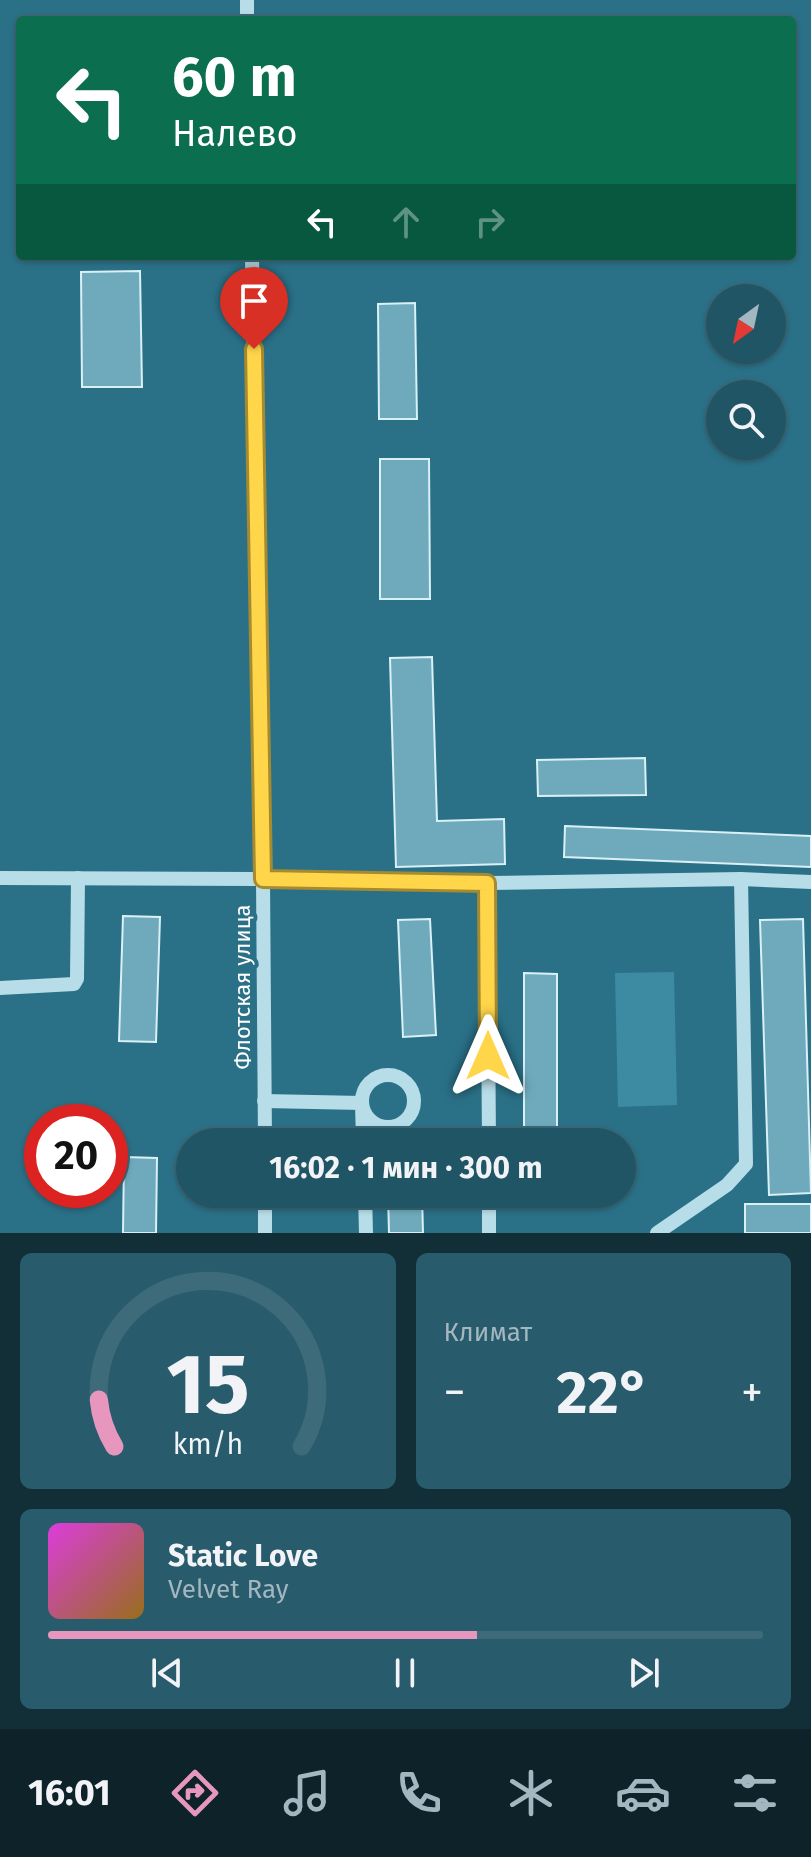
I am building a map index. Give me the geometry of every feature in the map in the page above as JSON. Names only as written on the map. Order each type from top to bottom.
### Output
[{"type":"street","name":"Флотская улица","points":[[252,260],[265,1128]]},
{"type":"street","points":[[0,878],[487,883],[741,879],[811,882]]},
{"type":"street","points":[[0,988],[74,984],[77,979],[78,878]]},
{"type":"street","points":[[657,1233],[727,1185],[746,1164],[741,879]]},
{"type":"street","points":[[487,883],[489,1128]]},
{"type":"street","points":[[264,1101],[362,1103],[363,1128]]},
{"type":"street","points":[[265,1208],[265,1233]]},
{"type":"street","points":[[365,1208],[366,1233]]},
{"type":"street","points":[[489,1208],[489,1233]]},
{"type":"shaded area","points":[[674,972],[677,1105],[618,1107],[615,973]]},
{"type":"building","points":[[140,271],[142,387],[82,387],[81,272]]},
{"type":"building","points":[[415,303],[417,419],[379,419],[378,304]]},
{"type":"building","points":[[380,459],[429,459],[430,599],[380,599]]},
{"type":"building","points":[[432,657],[437,821],[504,819],[505,864],[396,867],[390,658]]},
{"type":"building","points":[[645,758],[646,795],[538,796],[537,760]]},
{"type":"building","points":[[565,826],[811,836],[811,867],[564,857]]},
{"type":"building","points":[[123,916],[160,917],[156,1042],[119,1041]]},
{"type":"building","points":[[430,919],[436,1035],[403,1037],[398,920]]},
{"type":"building","points":[[803,919],[811,1193],[769,1195],[760,920]]},
{"type":"building","points":[[524,973],[557,974],[557,1128],[524,1128]]},
{"type":"building","points":[[128,1157],[157,1158],[156,1233],[123,1233],[123,1208],[128,1208]]},
{"type":"building","points":[[745,1204],[811,1204],[811,1233],[745,1233]]},
{"type":"building","points":[[388,1208],[422,1208],[423,1233],[389,1233]]},
{"type":"route","points":[[254,349],[263,879],[487,883],[488,1056]]}]
